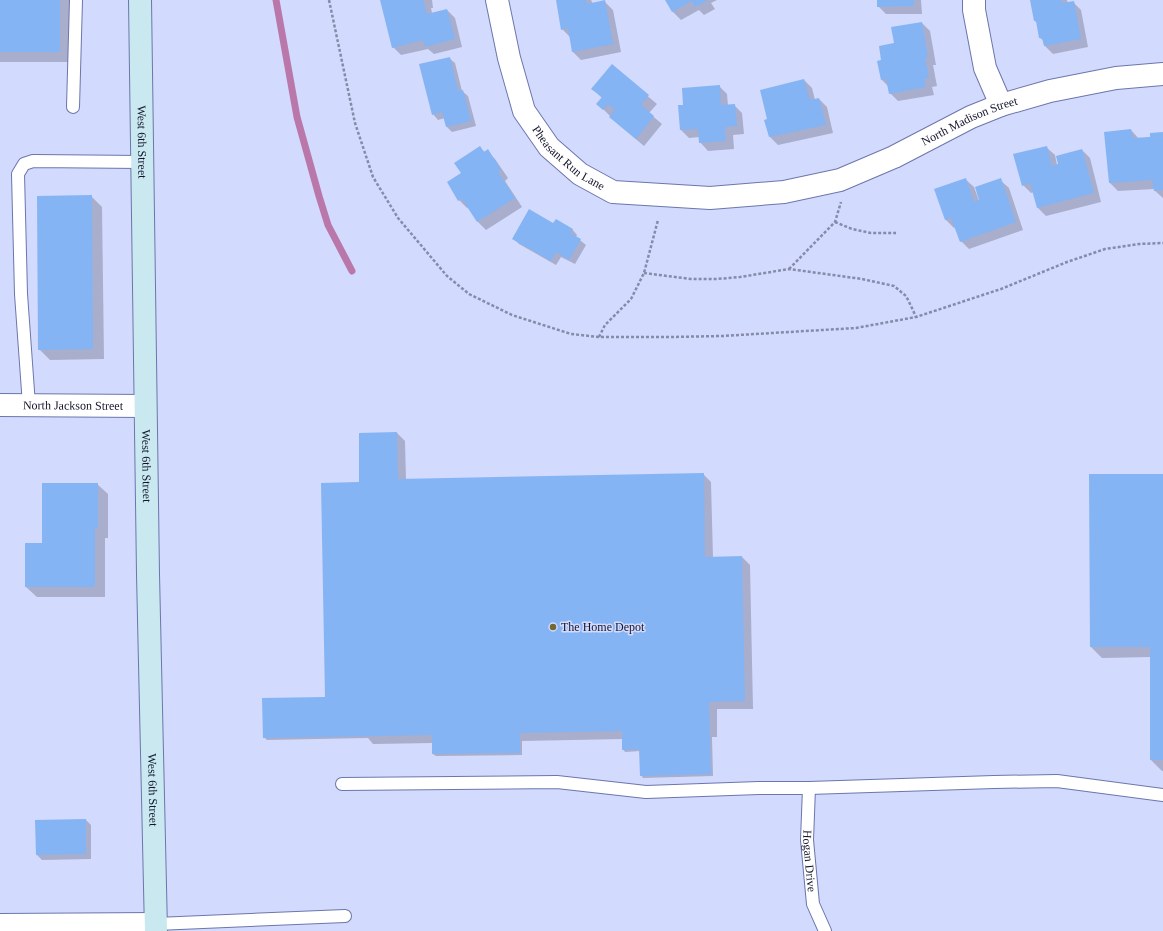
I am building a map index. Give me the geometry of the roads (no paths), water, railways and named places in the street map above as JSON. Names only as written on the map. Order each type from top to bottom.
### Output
[{"type":"main road","name":"West 6th Street","points":[[140,0],[148,574],[156,928]]},
{"type":"street","name":"Pheasant Run Lane","points":[[497,0],[509,58],[524,111],[549,147],[580,174],[614,192],[710,198],[784,192]]},
{"type":"street","points":[[974,0],[974,10],[985,68],[1001,105]]},
{"type":"street","name":"North Madison Street","points":[[784,192],[840,180],[894,157],[971,117],[1001,105],[1050,91],[1116,78],[1163,74]]},
{"type":"street","name":"North Jackson Street","points":[[0,405],[146,406]]},
{"type":"street","points":[[0,925],[156,928]]},
{"type":"lane","points":[[73,107],[76,0]]},
{"type":"lane","points":[[28,405],[21,294],[18,174],[24,164],[33,161],[142,162]]},
{"type":"lane","points":[[342,784],[557,782],[646,792],[1057,781],[1163,795]]},
{"type":"lane","name":"Hogan Drive","points":[[809,788],[807,840],[813,904],[825,931]]},
{"type":"lane","points":[[156,928],[345,916]]},
{"type":"waterway","points":[[276,0],[297,117],[319,196],[328,225],[352,271]]},
{"type":"place","name":"The Home Depot","points":[[553,627]]}]
